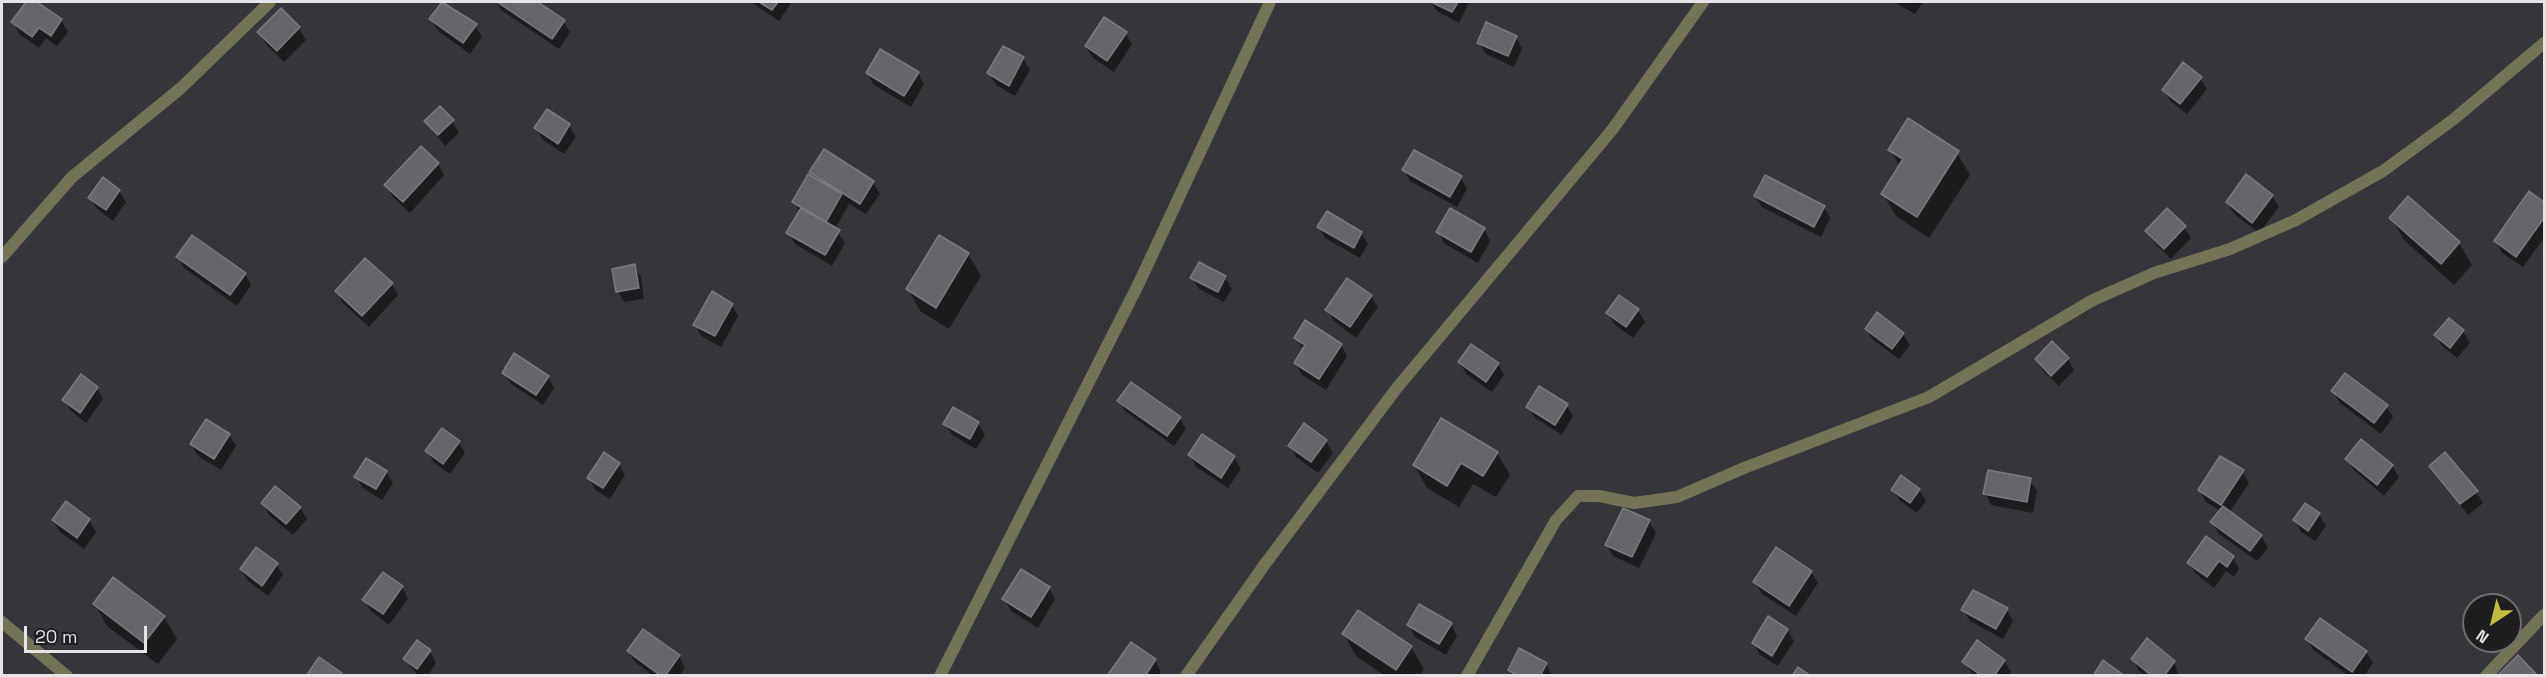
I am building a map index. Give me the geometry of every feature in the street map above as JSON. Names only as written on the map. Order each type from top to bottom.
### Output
[{"type":"street","points":[[2,257],[72,177],[181,88],[270,2]]},
{"type":"street","points":[[940,675],[1138,283],[1270,2]]},
{"type":"street","points":[[1186,675],[1272,554],[1396,389],[1612,130],[1703,2]]},
{"type":"street","points":[[1467,675],[1556,520],[1578,496],[1599,496],[1634,502],[1677,497],[1744,468],[1929,397],[2093,300],[2154,273],[2229,249],[2268,233],[2296,220],[2383,171],[2454,119],[2544,43]]},
{"type":"street","points":[[2486,675],[2544,615]]},
{"type":"street","points":[[2,622],[67,675]]},
{"type":"building","points":[[26,2],[37,2],[62,19],[51,36],[39,28],[32,37],[11,22]]},
{"type":"building","points":[[442,2],[477,24],[463,43],[429,19]]},
{"type":"building","points":[[497,2],[538,2],[565,20],[552,39]]},
{"type":"building","points":[[759,2],[778,2],[772,10]]},
{"type":"building","points":[[1431,2],[1458,2],[1452,12]]},
{"type":"building","points":[[281,8],[300,27],[277,51],[257,32]]},
{"type":"building","points":[[1104,17],[1127,32],[1107,61],[1085,46]]},
{"type":"building","points":[[1486,22],[1517,36],[1508,56],[1477,43]]},
{"type":"building","points":[[1003,46],[1024,57],[1009,86],[987,73]]},
{"type":"building","points":[[880,49],[919,72],[904,96],[866,73]]},
{"type":"building","points":[[2183,62],[2202,77],[2180,104],[2162,90]]},
{"type":"building","points":[[440,106],[454,120],[438,135],[424,121]]},
{"type":"building","points":[[547,109],[570,124],[558,144],[534,128]]},
{"type":"building","points":[[1908,118],[1959,151],[1917,217],[1881,194],[1903,159],[1888,150]]},
{"type":"building","points":[[421,146],[439,163],[403,202],[384,185]]},
{"type":"building","points":[[824,149],[874,181],[860,204],[809,172]]},
{"type":"building","points":[[1414,150],[1462,176],[1450,197],[1402,170]]},
{"type":"building","points":[[808,174],[842,194],[826,222],[792,202]]},
{"type":"building","points":[[2246,174],[2273,195],[2252,223],[2226,202]]},
{"type":"building","points":[[1765,175],[1825,206],[1814,227],[1754,196]]},
{"type":"building","points":[[103,177],[120,190],[106,210],[88,198]]},
{"type":"building","points":[[2529,191],[2544,202],[2544,218],[2516,257],[2494,241]]},
{"type":"building","points":[[2408,196],[2460,242],[2441,264],[2389,218]]},
{"type":"building","points":[[801,208],[840,230],[825,255],[786,233]]},
{"type":"building","points":[[1450,208],[1485,228],[1471,252],[1436,232]]},
{"type":"building","points":[[2167,208],[2186,226],[2164,249],[2145,231]]},
{"type":"building","points":[[1327,211],[1362,232],[1354,248],[1317,227]]},
{"type":"building","points":[[192,235],[246,273],[230,295],[176,257]]},
{"type":"building","points":[[939,235],[969,253],[936,308],[906,289]]},
{"type":"building","points":[[365,258],[393,283],[362,316],[335,291]]},
{"type":"building","points":[[1199,262],[1226,276],[1218,292],[1190,278]]},
{"type":"building","points":[[635,264],[639,288],[616,292],[612,269]]},
{"type":"building","points":[[1347,278],[1372,295],[1350,327],[1325,310]]},
{"type":"building","points":[[712,291],[733,304],[715,336],[693,325]]},
{"type":"building","points":[[1619,295],[1639,309],[1626,327],[1606,313]]},
{"type":"building","points":[[1877,312],[1904,333],[1892,349],[1865,329]]},
{"type":"building","points":[[2449,318],[2464,330],[2450,348],[2434,335]]},
{"type":"building","points":[[1305,320],[1342,344],[1319,379],[1294,363],[1305,345],[1294,338]]},
{"type":"building","points":[[2052,341],[2069,358],[2051,376],[2035,359]]},
{"type":"building","points":[[1471,344],[1499,363],[1486,382],[1458,362]]},
{"type":"building","points":[[514,353],[549,376],[536,395],[502,373]]},
{"type":"building","points":[[2345,373],[2388,405],[2374,423],[2331,391]]},
{"type":"building","points":[[81,374],[98,387],[80,413],[62,400]]},
{"type":"building","points":[[1131,382],[1181,417],[1167,436],[1117,401]]},
{"type":"building","points":[[1539,386],[1568,404],[1555,425],[1526,407]]},
{"type":"building","points":[[953,407],[979,422],[970,439],[943,424]]},
{"type":"building","points":[[1441,418],[1498,452],[1483,476],[1461,463],[1447,486],[1413,465]]},
{"type":"building","points":[[206,419],[230,434],[214,459],[190,444]]},
{"type":"building","points":[[1304,423],[1327,440],[1311,462],[1288,446]]},
{"type":"building","points":[[442,428],[460,441],[443,464],[425,451]]},
{"type":"building","points":[[1202,434],[1235,456],[1221,478],[1188,455]]},
{"type":"building","points":[[2361,439],[2393,465],[2377,485],[2345,459]]},
{"type":"building","points":[[604,452],[620,463],[603,488],[587,478]]},
{"type":"building","points":[[2445,452],[2478,491],[2460,504],[2429,466]]},
{"type":"building","points":[[2220,456],[2244,470],[2221,505],[2198,490]]},
{"type":"building","points":[[366,458],[387,471],[376,489],[354,477]]},
{"type":"building","points":[[1988,470],[2031,478],[2027,502],[1983,494]]},
{"type":"building","points":[[1901,475],[1920,489],[1910,503],[1891,490]]},
{"type":"building","points":[[275,486],[301,507],[286,524],[261,503]]},
{"type":"building","points":[[66,501],[90,519],[77,538],[52,520]]},
{"type":"building","points":[[2305,503],[2320,513],[2308,531],[2293,520]]},
{"type":"building","points":[[2223,506],[2262,535],[2250,551],[2210,522]]},
{"type":"building","points":[[1623,508],[1650,520],[1632,557],[1605,545]]},
{"type":"building","points":[[2206,536],[2234,556],[2227,567],[2219,561],[2207,577],[2187,563]]},
{"type":"building","points":[[256,547],[278,563],[262,586],[240,569]]},
{"type":"building","points":[[1776,547],[1812,571],[1789,606],[1753,582]]},
{"type":"building","points":[[1021,569],[1050,587],[1031,617],[1002,599]]},
{"type":"building","points":[[383,572],[403,586],[383,614],[362,600]]},
{"type":"building","points":[[113,577],[165,616],[144,643],[93,604]]},
{"type":"building","points":[[1973,590],[2008,608],[1996,629],[1961,610]]},
{"type":"building","points":[[1419,604],[1452,623],[1439,644],[1407,625]]},
{"type":"building","points":[[1358,610],[1412,646],[1396,670],[1342,634]]},
{"type":"building","points":[[1768,616],[1788,629],[1772,656],[1752,643]]},
{"type":"building","points":[[2320,618],[2367,651],[2352,672],[2305,639]]},
{"type":"building","points":[[643,629],[680,655],[665,676],[661,676],[627,651]]},
{"type":"building","points":[[2147,638],[2175,661],[2164,676],[2152,676],[2131,659]]},
{"type":"building","points":[[417,640],[431,650],[417,669],[403,659]]},
{"type":"building","points":[[1977,640],[2005,660],[1994,676],[1982,676],[1962,662]]},
{"type":"building","points":[[1131,642],[1156,659],[1145,676],[1107,676]]},
{"type":"building","points":[[1519,648],[1547,663],[1540,676],[1518,676],[1508,670]]},
{"type":"building","points":[[2518,655],[2538,676],[2497,676]]},
{"type":"building","points":[[319,657],[342,673],[340,676],[306,676]]},
{"type":"building","points":[[2103,660],[2125,676],[2093,676]]},
{"type":"building","points":[[1798,667],[1811,676],[1792,676]]}]
